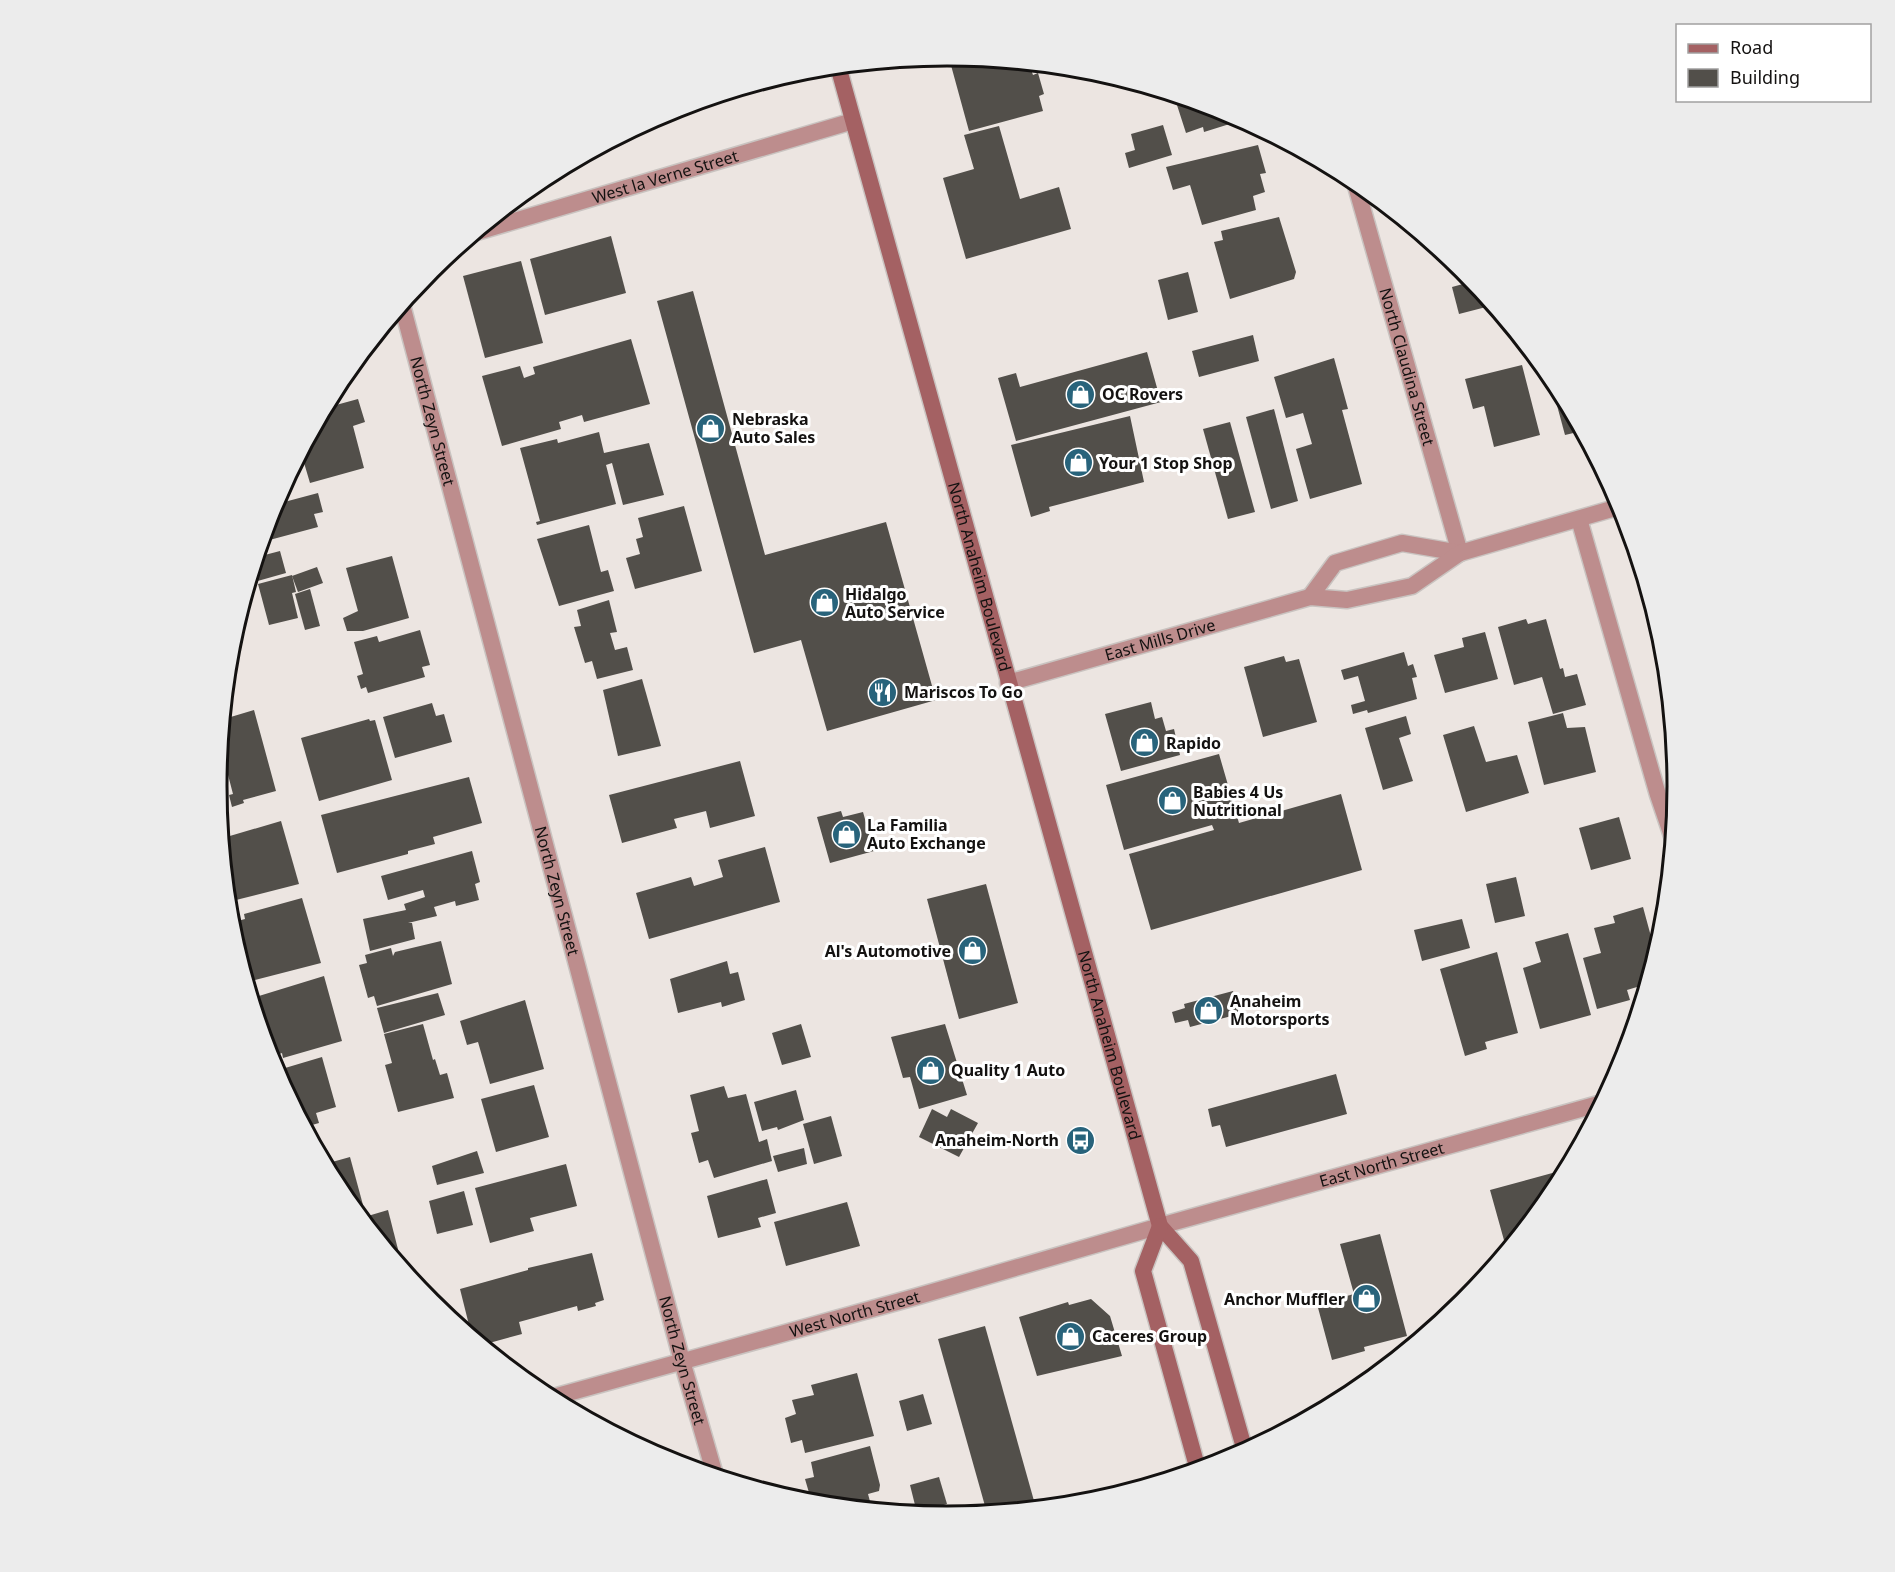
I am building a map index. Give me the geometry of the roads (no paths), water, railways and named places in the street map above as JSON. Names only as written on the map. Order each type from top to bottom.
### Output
[{"type":"main road","name":"North Anaheim Boulevard","points":[[840,74],[1160,1226],[1191,1261],[1243,1442]]},
{"type":"main road","points":[[1160,1226],[1143,1271],[1196,1462]]},
{"type":"street","name":"West la Verne Street","points":[[495,227],[854,121]]},
{"type":"street","name":"North Claudina Street","points":[[1358,195],[1460,553]]},
{"type":"street","name":"North Zeyn Street","points":[[404,313],[682,1361],[713,1467]]},
{"type":"street","name":"East Mills Drive","points":[[1008,683],[1310,597],[1347,600],[1412,586],[1460,553],[1612,509]]},
{"type":"street","points":[[1579,519],[1666,819]]},
{"type":"street","name":"East Mills Drive","points":[[1310,597],[1335,563],[1402,543],[1460,553]]},
{"type":"street","name":"East North Street","points":[[1160,1226],[1592,1106]]},
{"type":"street","name":"West North Street","points":[[562,1395],[1160,1226]]},
{"type":"place","name":"OC Rovers","points":[[1081,394]]},
{"type":"place","name":"Nebraska Auto Sales","points":[[711,428]]},
{"type":"place","name":"Your 1 Stop Shop","points":[[1078,463]]},
{"type":"place","name":"Hidalgo Auto Service","points":[[824,603]]},
{"type":"place","name":"Mariscos To Go","points":[[883,692]]},
{"type":"place","name":"Rapido","points":[[1145,743]]},
{"type":"place","name":"Babies 4 Us Nutritional","points":[[1172,801]]},
{"type":"place","name":"La Familia Auto Exchange","points":[[846,834]]},
{"type":"place","name":"Al's Automotive","points":[[972,951]]},
{"type":"place","name":"Anaheim Motorsports","points":[[1209,1010]]},
{"type":"place","name":"Quality 1 Auto","points":[[930,1070]]},
{"type":"place","name":"Anaheim-North","points":[[1080,1140]]},
{"type":"place","name":"Anchor Muffler","points":[[1366,1299]]},
{"type":"place","name":"Caceres Group","points":[[1071,1336]]}]
